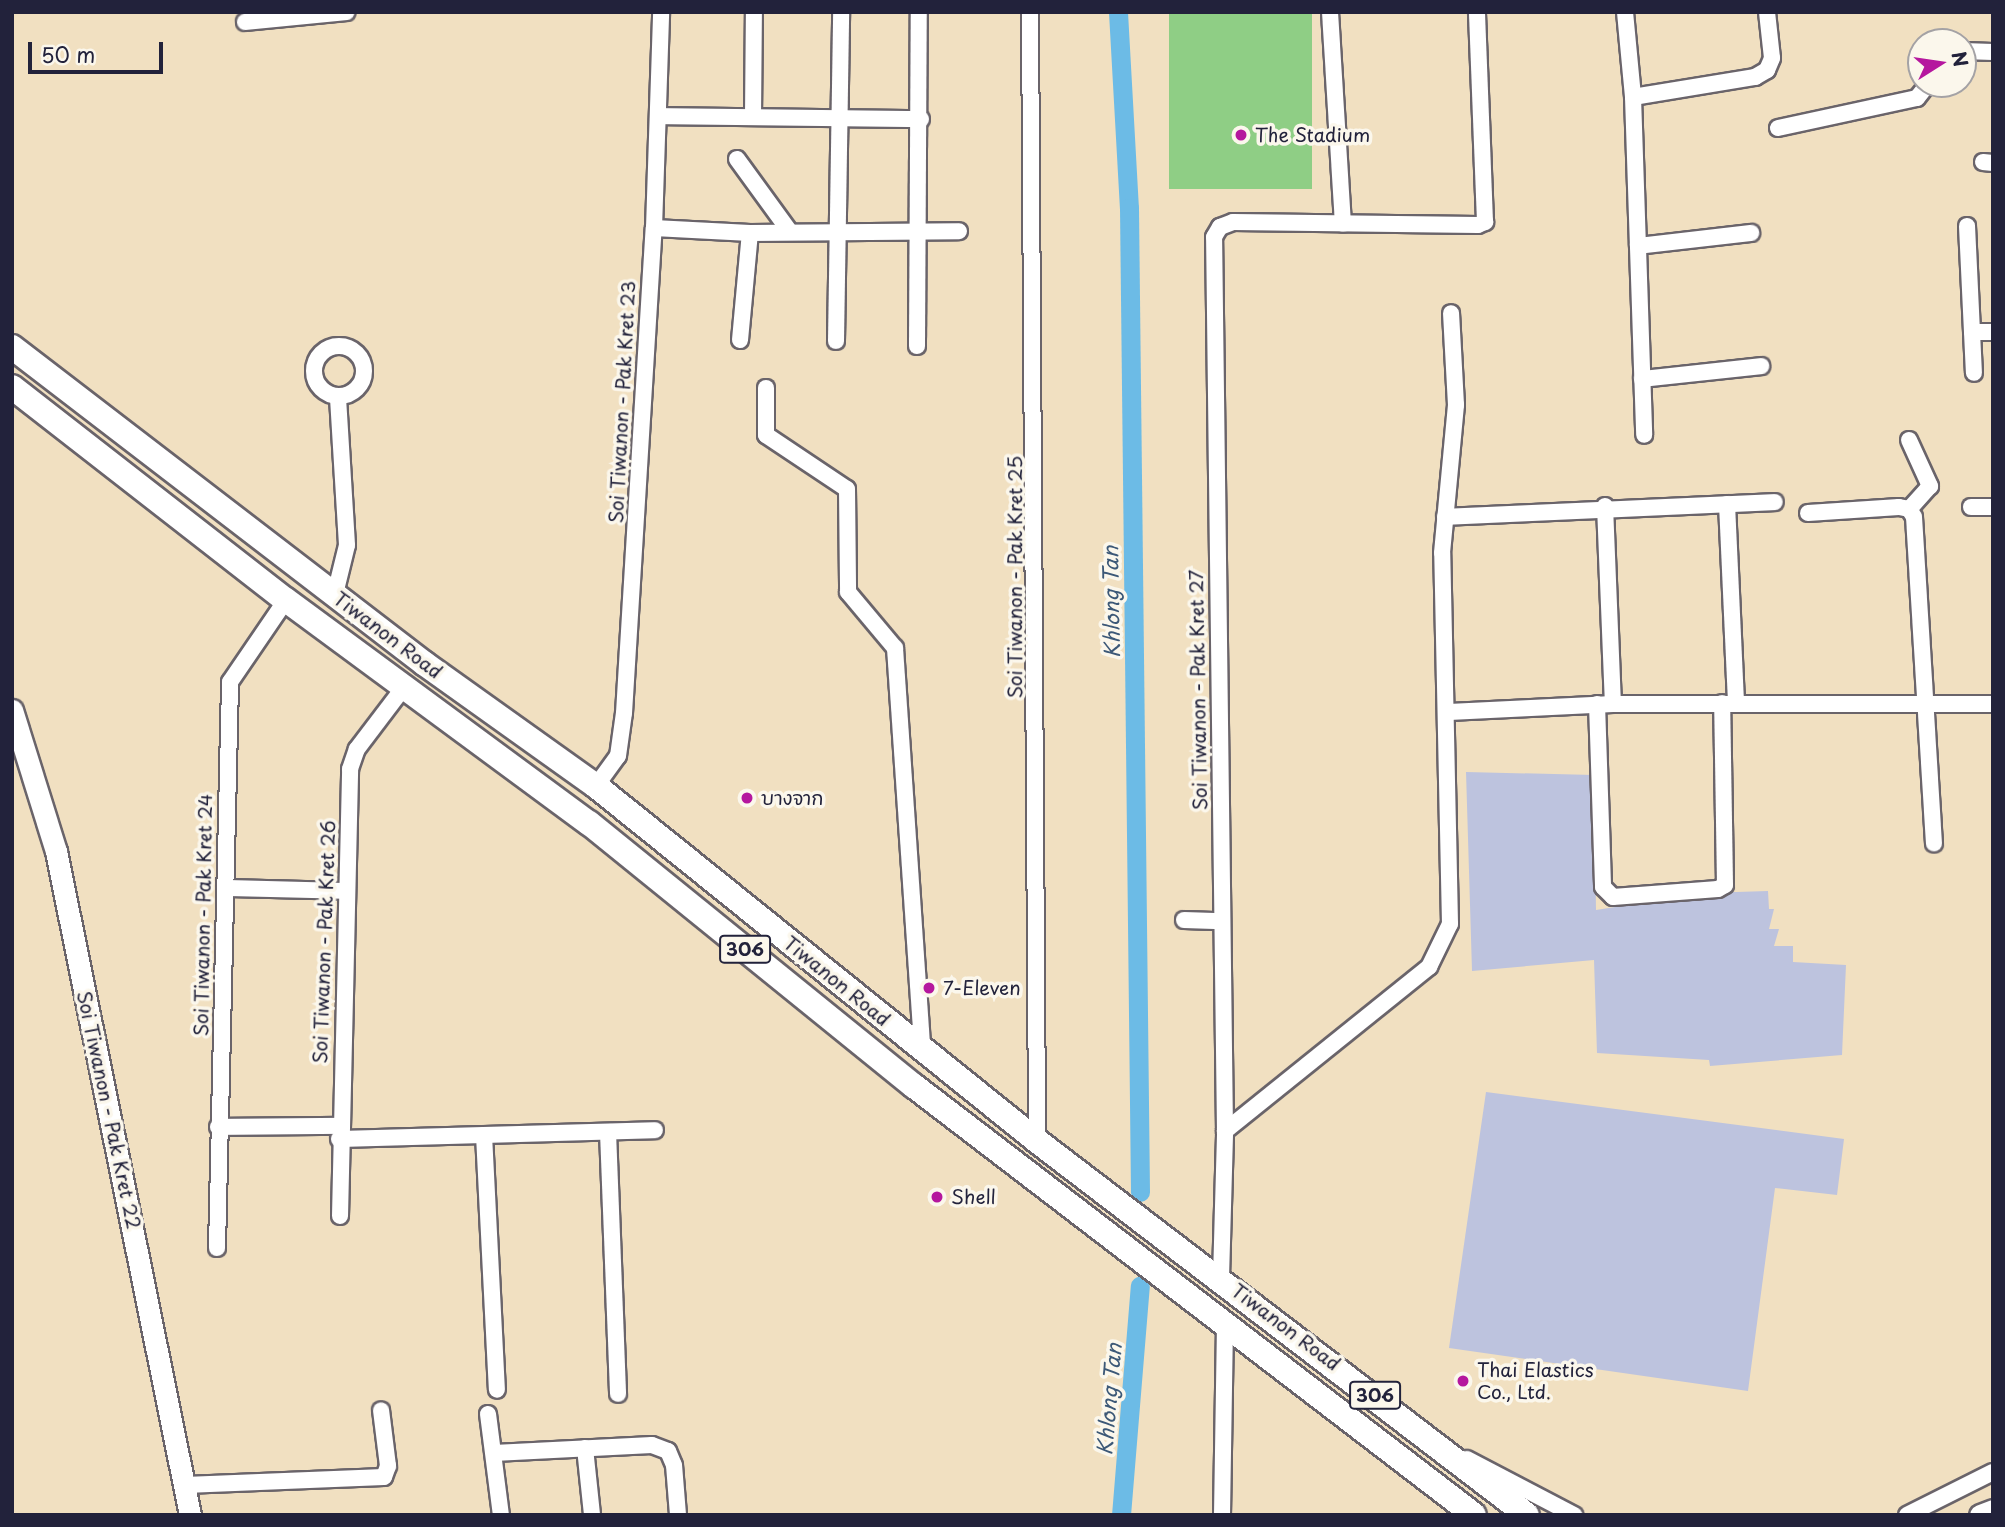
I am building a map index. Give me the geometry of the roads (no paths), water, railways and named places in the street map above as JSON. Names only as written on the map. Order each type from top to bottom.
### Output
[{"type":"main road","name":"Tiwanon Road","points":[[12,347],[335,594],[596,786],[1037,1141],[1222,1278],[1443,1447],[1527,1515]]},
{"type":"main road","name":"Tiwanon Road","points":[[12,387],[286,600],[589,824],[914,1086],[1474,1515]]},
{"type":"street","points":[[246,22],[347,12]]},
{"type":"street","name":"Soi Tiwanon - Pak Kret 23","points":[[596,786],[618,756],[624,713],[654,228],[661,12]]},
{"type":"street","points":[[753,117],[754,12]]},
{"type":"street","points":[[836,341],[841,12]]},
{"type":"street","points":[[917,346],[921,119],[919,12]]},
{"type":"street","name":"Soi Tiwanon - Pak Kret 25","points":[[1030,12],[1037,1141]]},
{"type":"street","points":[[1330,12],[1343,224],[1478,226],[1485,222],[1477,12]]},
{"type":"street","points":[[1625,12],[1633,97],[1644,435]]},
{"type":"street","points":[[1633,97],[1755,77],[1767,70],[1772,58],[1767,12]]},
{"type":"street","points":[[1778,128],[1917,98]]},
{"type":"street","points":[[658,116],[921,119]]},
{"type":"street","points":[[737,159],[790,232]]},
{"type":"street","name":"Soi Tiwanon - Pak Kret 27","points":[[1222,1278],[1225,1131],[1214,237],[1220,227],[1233,222],[1343,224]]},
{"type":"street","points":[[1967,226],[1974,373]]},
{"type":"street","points":[[654,228],[750,233],[959,232]]},
{"type":"street","points":[[740,340],[750,233]]},
{"type":"street","points":[[1638,246],[1751,233]]},
{"type":"street","points":[[1225,1131],[1429,967],[1441,951],[1451,924],[1448,712],[1442,553],[1455,405],[1451,313]]},
{"type":"street","points":[[1972,332],[1993,332]]},
{"type":"street","points":[[1642,379],[1760,366]]},
{"type":"street","points":[[766,388],[766,435],[847,489],[848,592],[895,648],[922,1049]]},
{"type":"street","points":[[335,594],[347,545],[338,396]]},
{"type":"street","points":[[1808,513],[1909,509],[1930,486],[1909,440]]},
{"type":"street","points":[[1445,517],[1605,506],[1775,502]]},
{"type":"street","points":[[1605,506],[1603,887],[1613,897],[1718,889],[1725,885],[1729,704],[1727,504]]},
{"type":"street","points":[[1971,507],[1993,507]]},
{"type":"street","points":[[1909,509],[1914,517],[1923,704],[1934,844]]},
{"type":"street","name":"Soi Tiwanon - Pak Kret 24","points":[[218,1248],[218,1127],[230,682],[286,600]]},
{"type":"street","name":"Soi Tiwanon - Pak Kret 26","points":[[340,1216],[350,769],[357,749],[404,687]]},
{"type":"street","points":[[1448,712],[1605,704],[1993,704]]},
{"type":"street","name":"Soi Tiwanon - Pak Kret 22","points":[[12,710],[56,851],[190,1515]]},
{"type":"street","points":[[226,888],[346,891]]},
{"type":"street","points":[[1184,919],[1222,921]]},
{"type":"street","points":[[218,1127],[340,1133],[484,1135],[655,1130]]},
{"type":"street","points":[[608,1132],[618,1394]]},
{"type":"street","points":[[484,1135],[498,1390]]},
{"type":"street","points":[[1222,1515],[1225,1324]]},
{"type":"street","points":[[185,1485],[384,1477],[388,1466],[381,1410]]},
{"type":"street","points":[[488,1414],[501,1515]]},
{"type":"street","points":[[494,1453],[652,1445],[668,1451],[674,1465],[678,1515]]},
{"type":"street","points":[[1443,1447],[1574,1515]]},
{"type":"street","points":[[585,1448],[592,1515]]},
{"type":"street","points":[[1907,1515],[1993,1472]]},
{"type":"street","points":[[1980,1515],[1993,1510]]},
{"type":"waterway","name":"Khlong Tan","points":[[1118,12],[1129,208],[1140,1192]]},
{"type":"waterway","name":"Khlong Tan","points":[[1121,1515],[1140,1286]]},
{"type":"place","name":"The Stadium","points":[[1241,135]]},
{"type":"place","name":"บางจาก","points":[[747,798]]},
{"type":"place","name":"7-Eleven","points":[[929,988]]},
{"type":"place","name":"Shell","points":[[937,1197]]},
{"type":"place","name":"Thai Elastics Co., Ltd.","points":[[1463,1381]]}]
